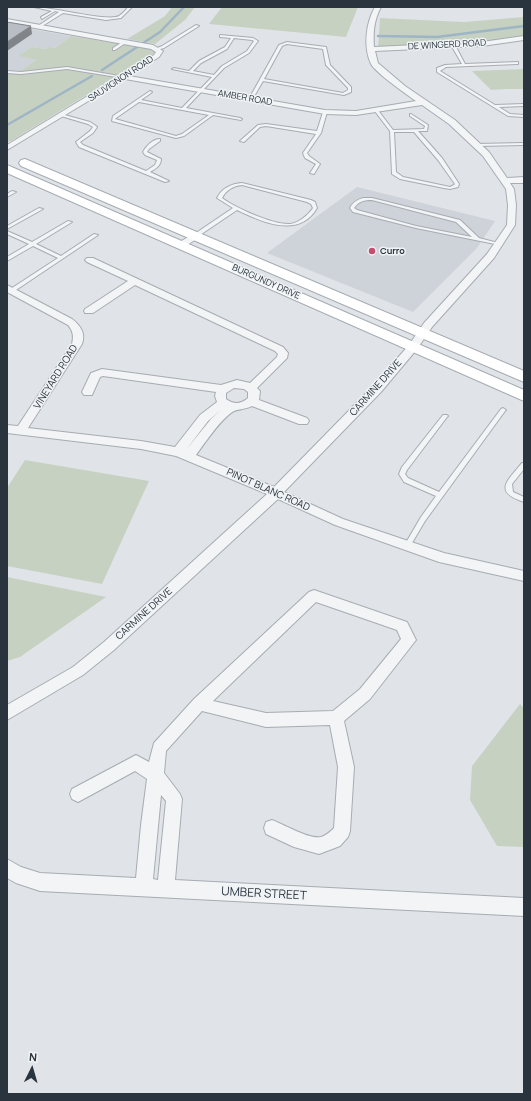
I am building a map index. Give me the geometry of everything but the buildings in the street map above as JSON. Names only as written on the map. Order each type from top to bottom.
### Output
[{"type":"main road","name":"BURGUNDY DRIVE","points":[[7,156],[68,180],[524,377]]},
{"type":"main road","name":"BURGUNDY DRIVE","points":[[7,169],[524,396]]},
{"type":"street","name":"CARMINE DRIVE","points":[[7,713],[78,670],[108,646],[276,492],[377,389],[413,347],[422,333],[500,244],[511,225],[512,214],[510,189],[486,154],[452,122],[402,88],[382,72],[375,64],[371,49],[370,31],[373,16],[378,7]]},
{"type":"street","name":"SAUVIGNON ROAD","points":[[7,21],[127,42],[155,48],[160,52],[85,102],[7,148]]},
{"type":"street","name":"DE WINGERD ROAD","points":[[371,49],[482,44],[524,38]]},
{"type":"street","name":"AMBER ROAD","points":[[123,78],[325,112],[356,114],[424,102]]},
{"type":"street","points":[[505,181],[524,180]]},
{"type":"street","points":[[181,245],[195,236]]},
{"type":"street","points":[[90,260],[279,349],[283,353],[282,358],[251,388]]},
{"type":"street","points":[[89,312],[134,281]]},
{"type":"street","name":"VINEYARD ROAD","points":[[9,290],[73,324],[79,335],[77,344],[21,430]]},
{"type":"street","points":[[88,392],[95,376],[102,372],[223,389],[237,384],[251,388],[255,395],[252,402],[243,406],[228,405],[220,396],[223,389]]},
{"type":"street","points":[[252,402],[303,421]]},
{"type":"street","points":[[183,454],[215,422],[228,405]]},
{"type":"street","name":"PINOT BLANC ROAD","points":[[7,429],[141,445],[183,454],[276,492],[339,522],[444,558],[524,576]]},
{"type":"street","points":[[144,888],[149,825],[159,748],[199,704],[314,596],[402,626],[409,640],[365,694],[336,718],[266,720],[199,704]]},
{"type":"street","points":[[272,828],[294,839],[319,846],[334,840],[342,831],[346,767],[336,718]]},
{"type":"street","points":[[78,794],[136,762],[155,775],[174,799],[166,888]]},
{"type":"street","name":"UMBER STREET","points":[[7,867],[16,874],[40,882],[524,907]]},
{"type":"lane","points":[[36,7],[106,19],[120,16],[130,7]]},
{"type":"lane","points":[[42,18],[54,9]]},
{"type":"lane","points":[[39,27],[63,12]]},
{"type":"lane","points":[[155,48],[163,47],[197,26]]},
{"type":"lane","points":[[182,109],[223,67],[248,52],[256,42],[253,39],[221,36]]},
{"type":"lane","points":[[190,72],[200,62],[226,48],[233,37]]},
{"type":"lane","points":[[114,49],[127,42]]},
{"type":"lane","points":[[252,99],[261,80],[282,44],[326,48],[328,65],[350,88],[350,91],[344,94],[261,80]]},
{"type":"lane","points":[[453,45],[464,65]]},
{"type":"lane","points":[[518,63],[442,67],[438,69],[438,71],[509,115],[524,116]]},
{"type":"lane","name":"AMBER ROAD","points":[[7,72],[21,73],[67,68],[123,78]]},
{"type":"lane","points":[[174,69],[215,76]]},
{"type":"lane","points":[[150,92],[114,117],[113,120],[176,137],[183,135],[212,114]]},
{"type":"lane","points":[[138,101],[240,119]]},
{"type":"lane","points":[[495,106],[524,105]]},
{"type":"lane","points":[[376,110],[392,131],[394,173],[397,176],[444,187],[450,188],[456,186],[457,184],[440,159],[416,132]]},
{"type":"lane","points":[[312,173],[318,164],[307,157],[305,153],[319,133],[325,112]]},
{"type":"lane","points":[[62,115],[90,123],[95,127],[92,132],[78,142],[81,146],[167,181]]},
{"type":"lane","points":[[392,131],[416,132],[426,130],[427,127],[411,115]]},
{"type":"lane","points":[[242,141],[260,126],[266,124],[319,133]]},
{"type":"lane","points":[[146,173],[158,165],[159,159],[145,152],[147,148],[158,140]]},
{"type":"lane","points":[[477,145],[524,144]]},
{"type":"lane","points":[[242,184],[309,201],[313,203],[316,208],[296,224],[290,225],[273,222],[237,208],[219,198],[233,186],[242,184]]},
{"type":"lane","points":[[7,196],[14,192]]},
{"type":"lane","points":[[477,238],[468,232],[461,223],[451,218],[372,199],[362,199],[356,202],[352,208],[355,211],[409,225],[500,244]]},
{"type":"lane","points":[[7,228],[41,208]]},
{"type":"lane","points":[[195,236],[237,208]]},
{"type":"lane","points":[[7,259],[70,222]]},
{"type":"lane","points":[[450,234],[465,228]]},
{"type":"lane","points":[[7,232],[62,258]]},
{"type":"lane","points":[[9,290],[62,258],[96,235]]},
{"type":"lane","points":[[407,546],[423,519],[503,410]]},
{"type":"lane","points":[[441,495],[406,480],[402,474],[404,469],[445,416]]},
{"type":"lane","points":[[524,464],[508,486],[511,494],[524,500]]},
{"type":"shaded area","points":[[7,25],[71,36],[55,48],[50,47],[46,49],[32,47],[19,56],[36,60],[21,70],[7,72]]},
{"type":"shaded area","name":"Curro","points":[[357,187],[495,221],[477,248],[413,312],[267,253]]},
{"type":"green space","points":[[172,7],[195,7],[185,20],[155,44],[127,39],[165,16]]},
{"type":"green space","points":[[222,7],[358,7],[346,37],[209,24]]},
{"type":"green space","points":[[524,17],[524,38],[496,43],[378,49],[380,18],[464,22]]},
{"type":"green space","points":[[71,36],[151,49],[155,51],[155,53],[11,141],[7,142],[7,72],[21,70],[36,60],[18,56],[32,47],[46,49],[49,47],[55,48]]},
{"type":"green space","points":[[524,69],[524,89],[491,90],[472,71]]},
{"type":"green space","points":[[25,460],[149,481],[102,584],[7,566],[7,488]]},
{"type":"green space","points":[[7,577],[106,597],[20,657],[7,661]]},
{"type":"green space","points":[[520,704],[524,708],[524,847],[497,846],[470,800],[472,766]]},
{"type":"waterway","points":[[102,70],[160,32],[184,7]]},
{"type":"waterway","points":[[378,36],[437,37],[524,26]]},
{"type":"waterway","points":[[7,125],[92,76]]},
{"type":"place","name":"Curro","points":[[372,251]]}]
